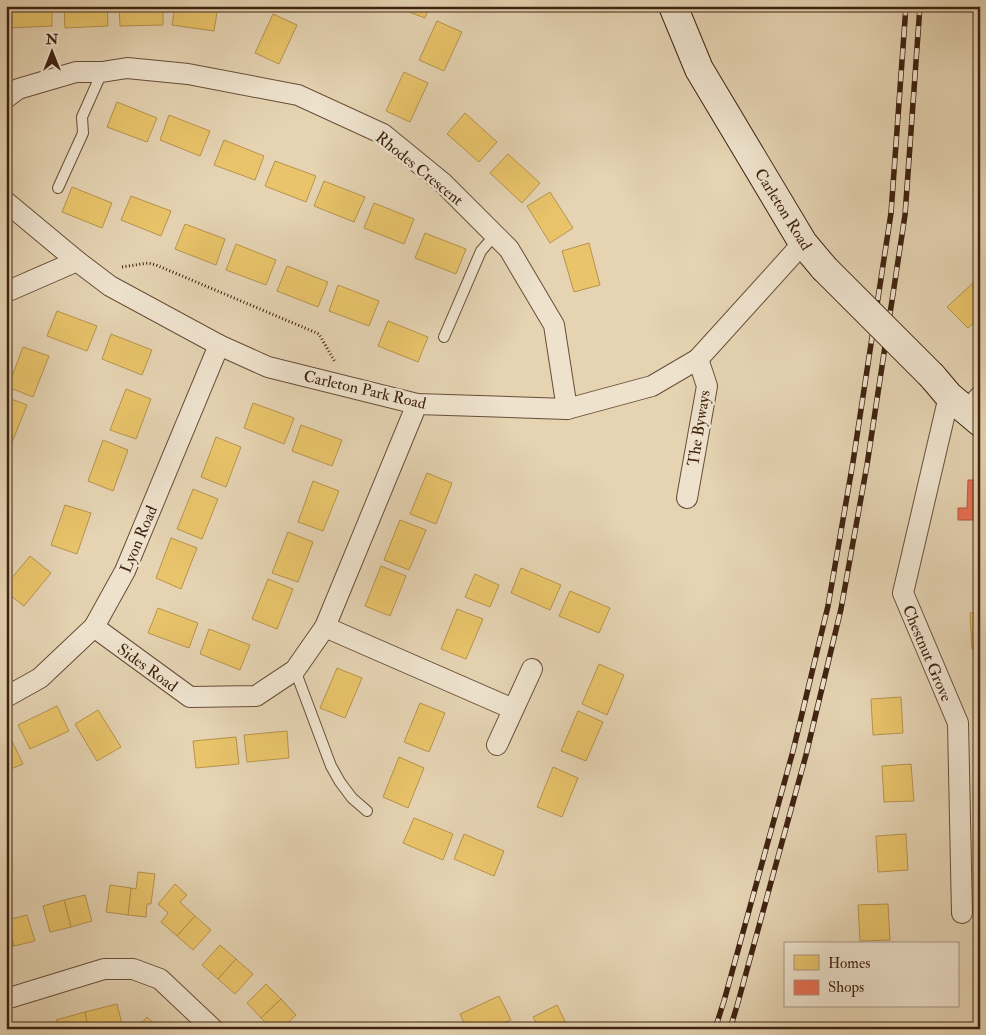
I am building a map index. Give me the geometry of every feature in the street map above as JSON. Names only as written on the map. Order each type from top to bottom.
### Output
[{"type":"street","name":"Carleton Road","points":[[673,6],[699,69],[803,243],[824,268],[962,400]]},
{"type":"street","name":"Rhodes Crescent","points":[[6,98],[18,89],[76,72],[102,72],[126,68],[188,74],[298,95],[383,134],[443,183],[509,249],[554,325],[567,409]]},
{"type":"street","name":"Carleton Park Road","points":[[6,202],[77,262],[110,286],[220,345],[268,367],[417,404],[567,409],[652,386],[698,358],[803,243]]},
{"type":"street","points":[[6,292],[77,262]]},
{"type":"street","name":"Lyon Road","points":[[6,697],[40,678],[94,627],[125,571],[220,345]]},
{"type":"street","name":"The Byways","points":[[686,498],[707,386],[698,358]]},
{"type":"street","name":"Chestnut Grove","points":[[962,400],[903,593],[958,723],[962,913]]},
{"type":"street","name":"Sides Road","points":[[94,627],[190,697],[256,696],[295,670],[325,627],[417,404]]},
{"type":"street","points":[[325,627],[514,709]]},
{"type":"street","points":[[497,745],[532,669]]},
{"type":"street","points":[[6,999],[104,969],[133,969],[160,979],[213,1029]]},
{"type":"lane","points":[[58,188],[83,133],[82,117],[102,72]]},
{"type":"lane","points":[[444,337],[481,251],[495,235]]},
{"type":"lane","points":[[295,670],[331,766],[352,798],[367,811]]},
{"type":"path","points":[[110,286],[119,267],[148,263],[165,268],[319,334],[350,387]]},
{"type":"building: Homes","points":[[8,6],[52,6],[52,26],[9,28]]},
{"type":"building: Homes","points":[[64,6],[107,6],[108,26],[65,28]]},
{"type":"building: Homes","points":[[119,6],[163,6],[163,25],[120,26]]},
{"type":"building: Homes","points":[[175,6],[218,6],[214,31],[172,25]]},
{"type":"building: Homes","points":[[393,6],[430,6],[425,18]]},
{"type":"building: Homes","points":[[273,14],[297,25],[279,64],[255,53]]},
{"type":"building: Homes","points":[[437,21],[462,32],[444,71],[419,60]]},
{"type":"building: Homes","points":[[404,72],[428,83],[410,122],[386,111]]},
{"type":"building: Homes","points":[[117,102],[157,118],[147,142],[107,127]]},
{"type":"building: Homes","points":[[465,113],[497,142],[479,162],[447,134]]},
{"type":"building: Homes","points":[[169,115],[210,131],[200,156],[160,140]]},
{"type":"building: Homes","points":[[224,140],[264,156],[255,180],[214,165]]},
{"type":"building: Homes","points":[[508,154],[540,183],[522,203],[490,173]]},
{"type":"building: Homes","points":[[275,161],[316,176],[306,202],[265,186]]},
{"type":"building: Homes","points":[[324,181],[365,197],[354,222],[314,206]]},
{"type":"building: Homes","points":[[72,187],[112,203],[102,228],[62,212]]},
{"type":"building: Homes","points":[[550,192],[573,228],[550,243],[527,206]]},
{"type":"building: Homes","points":[[131,196],[171,211],[161,236],[121,220]]},
{"type":"building: Homes","points":[[374,203],[414,219],[404,244],[364,228]]},
{"type":"building: Homes","points":[[185,224],[225,239],[216,265],[175,249]]},
{"type":"building: Homes","points":[[425,233],[466,249],[456,274],[415,258]]},
{"type":"building: Homes","points":[[589,243],[600,285],[574,292],[562,251]]},
{"type":"building: Homes","points":[[236,244],[276,260],[266,285],[226,270]]},
{"type":"building: Homes","points":[[287,266],[328,282],[318,307],[277,291]]},
{"type":"building: Homes","points":[[974,282],[980,288],[980,317],[968,328],[947,307]]},
{"type":"building: Homes","points":[[338,285],[379,301],[369,326],[329,311]]},
{"type":"building: Homes","points":[[57,311],[97,326],[87,351],[47,336]]},
{"type":"building: Homes","points":[[388,321],[428,337],[418,362],[378,346]]},
{"type":"building: Homes","points":[[111,334],[152,350],[142,375],[102,359]]},
{"type":"building: Homes","points":[[23,347],[49,356],[33,397],[8,387]]},
{"type":"building: Homes","points":[[126,389],[151,399],[136,439],[110,430]]},
{"type":"building: Homes","points":[[6,397],[27,405],[11,445],[6,443]]},
{"type":"building: Homes","points":[[253,403],[294,418],[284,444],[244,428]]},
{"type":"building: Homes","points":[[301,425],[342,440],[332,466],[292,451]]},
{"type":"building: Homes","points":[[216,437],[241,447],[226,487],[201,477]]},
{"type":"building: Homes","points":[[103,440],[128,450],[113,491],[88,481]]},
{"type":"building: Homes","points":[[427,473],[452,483],[436,524],[410,514]]},
{"type":"building: Homes","points":[[313,481],[339,491],[323,531],[298,522]]},
{"type":"building: Homes","points":[[193,489],[218,499],[202,539],[177,529]]},
{"type":"building: Homes","points":[[65,505],[91,513],[77,554],[51,545]]},
{"type":"building: Homes","points":[[400,520],[426,530],[409,570],[384,560]]},
{"type":"building: Homes","points":[[288,532],[313,542],[298,582],[272,573]]},
{"type":"building: Homes","points":[[171,538],[197,548],[181,589],[156,578]]},
{"type":"building: Homes","points":[[30,556],[51,573],[24,606],[6,592],[6,585]]},
{"type":"building: Homes","points":[[381,566],[406,576],[390,616],[365,606]]},
{"type":"building: Homes","points":[[521,568],[561,585],[550,610],[511,593]]},
{"type":"building: Homes","points":[[475,574],[499,585],[490,607],[465,597]]},
{"type":"building: Homes","points":[[268,579],[293,589],[277,629],[252,619]]},
{"type":"building: Homes","points":[[570,591],[610,608],[599,633],[559,616]]},
{"type":"building: Homes","points":[[158,608],[198,623],[189,648],[148,633]]},
{"type":"building: Homes","points":[[457,609],[483,619],[466,659],[441,649]]},
{"type":"building: Homes","points":[[980,612],[980,649],[972,649],[970,613]]},
{"type":"building: Homes","points":[[209,629],[250,645],[240,670],[200,654]]},
{"type":"building: Homes","points":[[599,664],[624,675],[607,715],[582,704]]},
{"type":"building: Homes","points":[[337,668],[362,678],[345,718],[320,708]]},
{"type":"building: Homes","points":[[901,697],[903,733],[873,735],[871,699]]},
{"type":"building: Homes","points":[[420,703],[445,713],[429,752],[404,742]]},
{"type":"building: Homes","points":[[57,706],[69,731],[30,749],[18,725]]},
{"type":"building: Homes","points":[[98,710],[121,747],[97,761],[75,724]]},
{"type":"building: Homes","points":[[578,711],[603,722],[586,761],[561,751]]},
{"type":"building: Homes","points":[[287,731],[289,758],[247,762],[244,735]]},
{"type":"building: Homes","points":[[236,737],[239,764],[196,768],[193,741]]},
{"type":"building: Homes","points":[[11,739],[23,764],[6,771],[6,742]]},
{"type":"building: Homes","points":[[399,757],[424,768],[408,808],[383,797]]},
{"type":"building: Homes","points":[[911,764],[914,801],[884,802],[882,766]]},
{"type":"building: Homes","points":[[553,767],[578,778],[562,817],[537,807]]},
{"type":"building: Homes","points":[[414,818],[453,834],[443,860],[403,843]]},
{"type":"building: Homes","points":[[464,834],[504,851],[494,876],[454,859]]},
{"type":"building: Homes","points":[[906,834],[908,870],[878,872],[876,836]]},
{"type":"building: Homes","points":[[138,872],[155,874],[151,904],[147,904],[146,917],[128,915],[131,888],[136,889]]},
{"type":"building: Homes","points":[[175,884],[187,895],[180,902],[195,916],[177,936],[161,922],[168,913],[158,904]]},
{"type":"building: Homes","points":[[110,885],[131,888],[128,915],[106,912]]},
{"type":"building: Homes","points":[[85,895],[92,921],[71,927],[64,900]]},
{"type":"building: Homes","points":[[64,900],[71,927],[50,932],[43,906]]},
{"type":"building: Homes","points":[[888,904],[890,940],[860,941],[858,905]]},
{"type":"building: Homes","points":[[27,915],[35,941],[14,946],[7,920]]},
{"type":"building: Homes","points":[[195,916],[211,930],[193,950],[177,936]]},
{"type":"building: Homes","points":[[6,920],[14,946],[6,948]]},
{"type":"building: Homes","points":[[220,945],[236,959],[218,979],[202,965]]},
{"type":"building: Homes","points":[[236,959],[253,974],[235,994],[218,979]]},
{"type":"building: Homes","points":[[266,984],[281,999],[261,1018],[247,1003]]},
{"type":"building: Homes","points":[[499,996],[511,1020],[492,1029],[467,1029],[460,1014]]},
{"type":"building: Homes","points":[[281,999],[296,1015],[281,1029],[272,1029],[261,1018]]},
{"type":"building: Homes","points":[[117,1004],[122,1024],[111,1027],[111,1029],[88,1029],[85,1012]]},
{"type":"building: Homes","points":[[557,1005],[569,1029],[539,1029],[533,1017]]},
{"type":"building: Homes","points":[[85,1012],[88,1029],[58,1029],[56,1020]]},
{"type":"building: Homes","points":[[147,1017],[160,1029],[136,1029]]},
{"type":"building: Shops","points":[[968,480],[980,480],[980,561],[975,561],[975,520],[958,520],[958,508],[967,508]]},
{"type":"railway","points":[[715,1029],[793,751],[828,606],[853,462],[891,213],[906,6]]},
{"type":"railway","points":[[730,1029],[806,755],[841,609],[867,465],[905,215],[920,6]]}]
